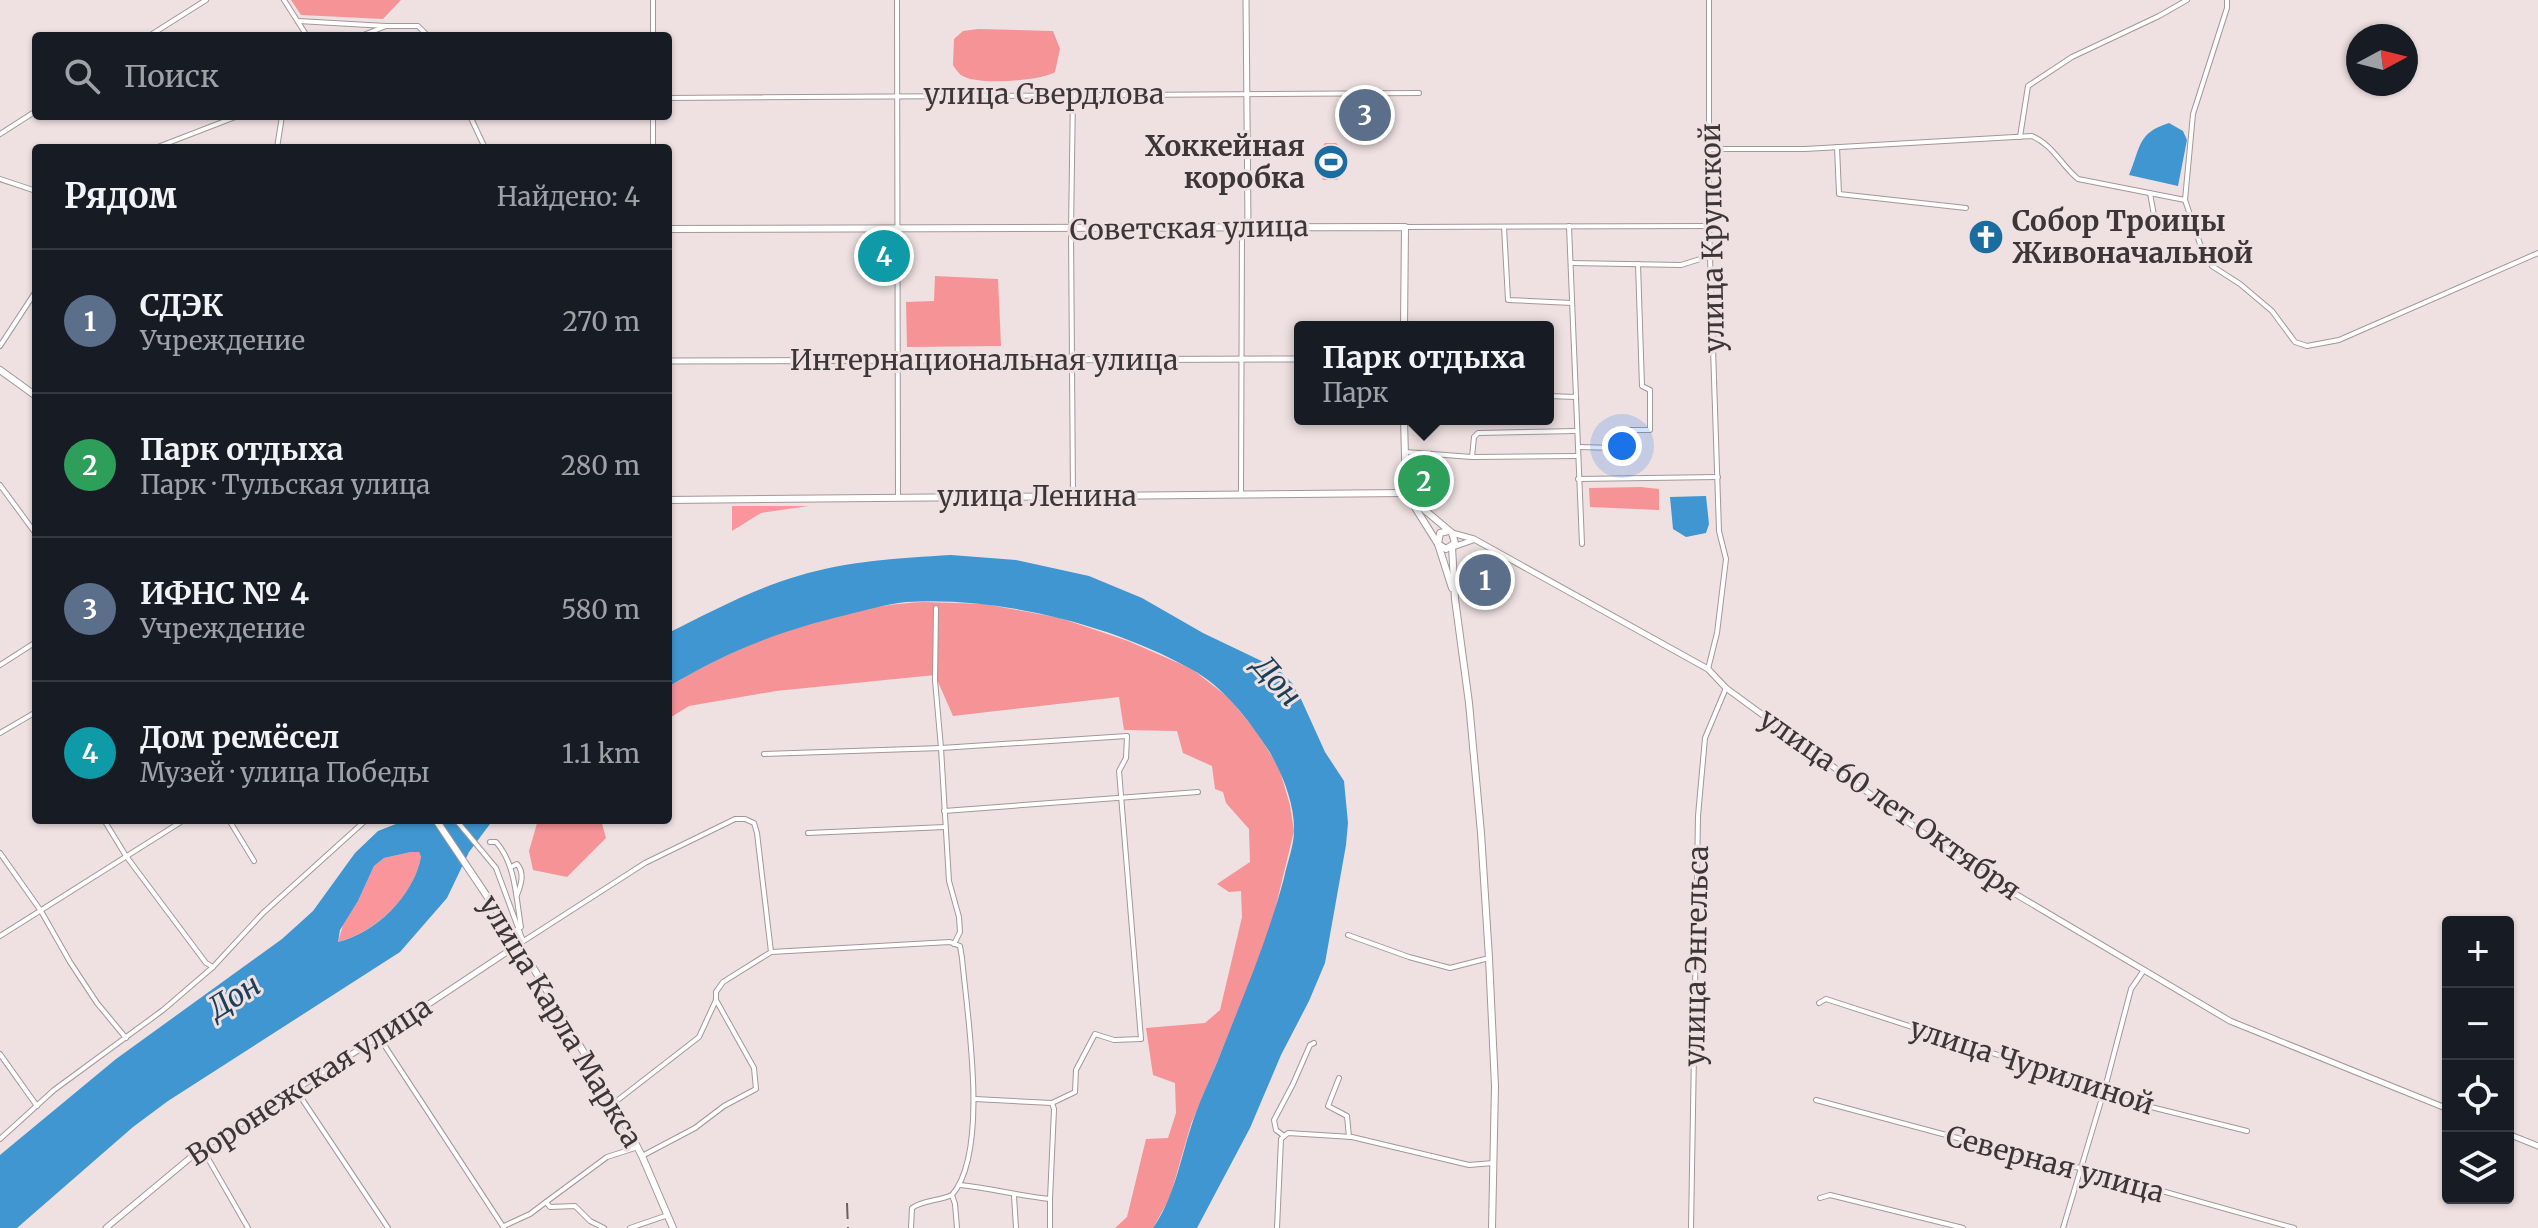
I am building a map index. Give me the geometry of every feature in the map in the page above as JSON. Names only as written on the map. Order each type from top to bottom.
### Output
[{"type":"main road","name":"Советская улица","points":[[672,229],[1405,227]]},
{"type":"main road","points":[[1404,321],[1405,227]]},
{"type":"main road","points":[[0,370],[32,393]]},
{"type":"main road","points":[[1404,425],[1406,493],[1438,544],[1443,549],[1452,547]]},
{"type":"main road","points":[[1406,493],[1450,532],[1455,541],[1452,547],[1455,599],[1475,761],[1489,958],[1495,1086],[1492,1228]]},
{"type":"main road","name":"улица Ленина","points":[[672,500],[1406,493]]},
{"type":"main road","points":[[1450,532],[1439,535],[1438,544],[1455,599]]},
{"type":"main road","name":"улица Карла Маркса","points":[[439,824],[515,932],[638,1147],[673,1228]]},
{"type":"street","points":[[155,32],[206,0]]},
{"type":"street","points":[[284,0],[305,32]]},
{"type":"street","points":[[653,0],[653,32]]},
{"type":"street","points":[[897,0],[898,497]]},
{"type":"street","points":[[1241,494],[1246,0]]},
{"type":"street","name":"улица Крупской","points":[[1708,669],[1717,633],[1726,559],[1719,531],[1709,226],[1709,0]]},
{"type":"street","points":[[2020,137],[2028,86],[2072,57],[2187,0]]},
{"type":"street","points":[[2227,0],[2193,114],[2185,200],[2200,244],[2212,266],[2272,311],[2295,342],[2307,346],[2339,340],[2538,253]]},
{"type":"street","points":[[298,21],[418,26],[424,32]]},
{"type":"street","points":[[371,32],[386,26]]},
{"type":"street","points":[[1073,93],[1073,496]]},
{"type":"street","name":"улица Свердлова","points":[[672,98],[1419,93]]},
{"type":"street","points":[[0,134],[32,114]]},
{"type":"street","points":[[165,144],[228,120]]},
{"type":"street","points":[[278,144],[281,120]]},
{"type":"street","points":[[472,120],[483,144]]},
{"type":"street","points":[[653,120],[653,144]]},
{"type":"street","points":[[1711,149],[1837,147],[2032,136],[2045,141],[2067,170],[2078,179],[2185,200]]},
{"type":"street","points":[[1837,147],[1839,194],[1966,208]]},
{"type":"street","points":[[0,179],[32,190]]},
{"type":"street","points":[[2150,193],[2155,221],[2162,231]]},
{"type":"street","points":[[1569,226],[1582,544]]},
{"type":"street","name":"Советская улица","points":[[1405,227],[1709,226]]},
{"type":"street","points":[[1504,227],[1508,300],[1572,303]]},
{"type":"street","points":[[1571,263],[1681,265],[1710,256]]},
{"type":"street","points":[[1578,447],[1616,448],[1616,430],[1650,430],[1650,390],[1642,386],[1638,264]]},
{"type":"street","points":[[0,346],[32,298]]},
{"type":"street","name":"Интернациональная улица","points":[[672,361],[1294,359]]},
{"type":"street","points":[[1554,396],[1576,397]]},
{"type":"street","points":[[1472,457],[1474,437],[1478,433],[1577,431]]},
{"type":"street","points":[[1404,452],[1472,457],[1578,456]]},
{"type":"street","points":[[1578,479],[1718,477]]},
{"type":"street","points":[[0,485],[32,529]]},
{"type":"street","name":"улица 60 лет Октября","points":[[1450,532],[1474,539],[1708,669],[1726,688],[1968,866],[2230,1021],[2442,1107]]},
{"type":"street","points":[[1452,547],[1474,539]]},
{"type":"street","points":[[936,608],[935,680],[945,827],[949,881],[960,932],[954,944]]},
{"type":"street","points":[[0,665],[32,645]]},
{"type":"street","name":"улица Энгельса","points":[[1691,1228],[1698,816],[1705,738],[1726,688]]},
{"type":"street","points":[[0,733],[32,716]]},
{"type":"street","points":[[764,754],[941,748],[1127,736],[1126,758],[1119,771],[1141,1039],[1114,1040],[1095,1034],[1076,1070],[1075,1092],[1052,1103],[974,1099]]},
{"type":"street","points":[[944,811],[1198,792]]},
{"type":"street","points":[[521,943],[645,863],[735,819],[745,819],[754,823],[757,833],[771,952]]},
{"type":"street","points":[[106,824],[126,856],[206,963],[213,967]]},
{"type":"street","points":[[0,936],[178,824]]},
{"type":"street","points":[[231,824],[254,861]]},
{"type":"street","points":[[0,1139],[54,1090],[126,1038],[213,967],[263,913],[362,824]]},
{"type":"street","name":"улица Карла Маркса","points":[[460,824],[496,868],[515,932]]},
{"type":"street","points":[[808,833],[945,827]]},
{"type":"street","points":[[490,842],[496,842],[503,850],[511,867],[521,927],[515,932]]},
{"type":"street","points":[[0,853],[41,911],[97,1003],[126,1038]]},
{"type":"street","points":[[511,867],[517,864],[521,868],[522,877],[516,898]]},
{"type":"street","points":[[1348,935],[1450,968],[1489,958]]},
{"type":"street","name":"Воронежская улица","points":[[106,1228],[202,1148],[521,943]]},
{"type":"street","points":[[614,1103],[699,1037],[716,1000],[716,992],[723,982],[771,952],[960,946],[974,1099],[967,1165],[960,1185],[952,1195],[912,1208],[911,1228]]},
{"type":"street","points":[[2063,1228],[2131,989],[2144,970]]},
{"type":"street","name":"улица Чурилиной","points":[[1819,1003],[1826,999],[2037,1066],[2100,1088],[2107,1096],[2247,1131]]},
{"type":"street","points":[[642,1156],[695,1128],[724,1106],[756,1089],[754,1068],[716,1000]]},
{"type":"street","points":[[379,1037],[504,1227],[530,1214],[607,1157],[638,1147]]},
{"type":"street","points":[[1284,1136],[1276,1130],[1274,1120],[1310,1045],[1314,1043]]},
{"type":"street","points":[[0,1054],[37,1106]]},
{"type":"street","points":[[1339,1078],[1328,1106],[1347,1116],[1349,1137]]},
{"type":"street","points":[[294,1088],[388,1228]]},
{"type":"street","name":"Северная улица","points":[[1816,1100],[2080,1168],[2294,1228]]},
{"type":"street","points":[[1050,1228],[1052,1103]]},
{"type":"street","points":[[1277,1228],[1281,1139],[1288,1133],[1349,1137],[1469,1165],[1493,1163]]},
{"type":"street","points":[[2514,1136],[2538,1146]]},
{"type":"street","points":[[202,1148],[248,1228]]},
{"type":"street","points":[[960,1185],[999,1189],[1014,1196],[1050,1199]]},
{"type":"street","points":[[952,1195],[957,1228]]},
{"type":"street","points":[[1820,1198],[1830,1195],[1963,1228]]},
{"type":"street","points":[[1014,1196],[1016,1228]]},
{"type":"street","points":[[546,1202],[550,1207],[575,1206],[590,1221],[604,1228]]},
{"type":"street","points":[[630,1228],[668,1215]]},
{"type":"shaded area","points":[[291,0],[401,0],[383,19],[301,15]]},
{"type":"shaded area","points":[[963,31],[1053,31],[1060,49],[1055,72],[1008,81],[980,80],[961,75],[953,65],[954,39]]},
{"type":"shaded area","name":"Хоккейная коробка","points":[[1325,143],[1336,143],[1340,147],[1341,176],[1337,180],[1323,180],[1322,177],[1322,147]]},
{"type":"shaded area","points":[[935,276],[998,279],[1001,346],[907,347],[906,302],[934,301]]},
{"type":"shaded area","points":[[1413,463],[1434,464],[1433,491],[1414,490]]},
{"type":"shaded area","points":[[1589,488],[1659,489],[1659,510],[1590,507]]},
{"type":"shaded area","points":[[732,506],[809,506],[761,513],[732,531]]},
{"type":"shaded area","points":[[924,602],[985,604],[1060,618],[1128,641],[1192,669],[1229,698],[1256,731],[1279,768],[1294,831],[1272,922],[1253,976],[1191,1124],[1170,1197],[1153,1228],[1115,1228],[1127,1217],[1146,1139],[1168,1138],[1176,1113],[1175,1083],[1153,1075],[1146,1028],[1205,1023],[1220,1010],[1242,917],[1241,891],[1229,892],[1217,884],[1250,862],[1249,829],[1226,803],[1223,792],[1215,789],[1212,766],[1183,753],[1177,731],[1124,730],[1119,697],[953,716],[935,675],[776,691],[689,706],[672,717],[672,685],[697,670],[791,629],[857,610]]},
{"type":"shaded area","points":[[537,824],[602,824],[606,838],[567,877],[533,870],[529,851]]},
{"type":"shaded area","points":[[419,852],[421,857],[402,898],[366,930],[338,942],[343,925],[374,866],[384,858]]},
{"type":"water","points":[[2169,123],[2183,131],[2187,140],[2178,186],[2129,175],[2145,136]]},
{"type":"water","points":[[1706,496],[1709,524],[1706,533],[1686,537],[1673,529],[1670,497]]},
{"type":"water","name":"Дон","points":[[951,555],[1016,560],[1089,576],[1142,598],[1203,633],[1278,669],[1292,683],[1325,752],[1344,781],[1348,823],[1346,845],[1325,963],[1250,1128],[1197,1228],[1153,1228],[1171,1192],[1197,1110],[1262,948],[1284,878],[1292,849],[1294,821],[1283,779],[1253,728],[1235,705],[1203,676],[1159,653],[1089,626],[1015,609],[941,601],[891,604],[798,628],[754,644],[672,685],[672,631],[781,581],[835,567]]},
{"type":"water","name":"Дон","points":[[396,824],[490,824],[469,852],[447,898],[400,952],[168,1101],[133,1127],[17,1228],[0,1228],[0,1155],[116,1059],[282,939],[313,911],[355,853],[378,831]],"holes":[[[411,852],[419,852],[421,857],[410,885],[391,910],[366,930],[338,942],[340,930],[374,866],[384,858]]]},
{"type":"railway","points":[[847,1203],[848,1228]]},
{"type":"place","name":"ИФНС № 4","points":[[1365,115]]},
{"type":"place","name":"Хоккейная коробка","points":[[1331,162]]},
{"type":"place","name":"Собор Троицы Живоначальной","points":[[1986,237]]},
{"type":"place","name":"Дом ремёсел","points":[[884,256]]},
{"type":"place","name":"Парк отдыха","points":[[1424,481]]},
{"type":"place","name":"СДЭК","points":[[1485,580]]}]
